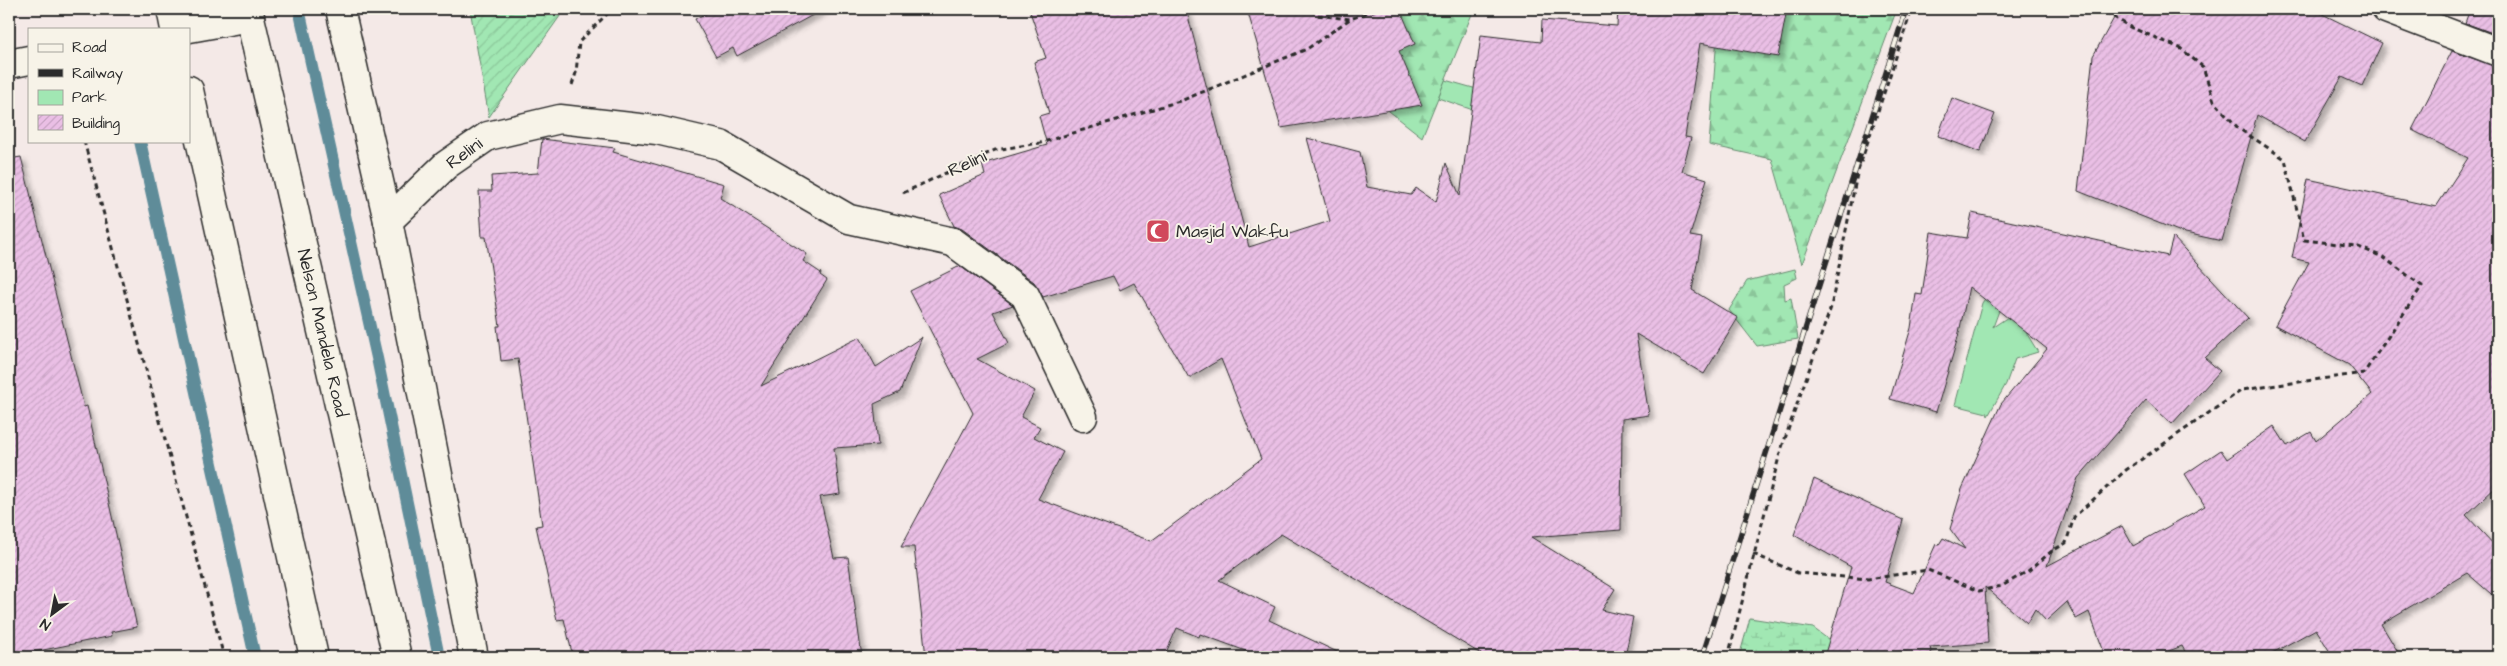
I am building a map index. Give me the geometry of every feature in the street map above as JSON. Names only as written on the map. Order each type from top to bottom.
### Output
[{"type":"main road","points":[[171,9],[175,28]]},
{"type":"main road","points":[[340,9],[388,221],[474,657]]},
{"type":"main road","points":[[2386,9],[2498,52]]},
{"type":"main road","points":[[188,28],[249,13]]},
{"type":"main road","name":"Nelson Mandela Road","points":[[249,13],[397,657]]},
{"type":"main road","points":[[9,64],[28,60]]},
{"type":"main road","points":[[190,95],[314,657]]},
{"type":"main road","name":"Relini","points":[[388,221],[446,165],[488,136],[560,119],[657,130],[721,145],[849,218],[953,242],[1025,295],[1083,417]]},
{"type":"main road","points":[[386,304],[399,279]]},
{"type":"path","points":[[560,119],[576,73],[579,42],[612,9]]},
{"type":"path","points":[[1312,9],[1316,15],[1350,20]]},
{"type":"path","name":"Relini","points":[[902,194],[995,150],[1040,143],[1183,100],[1307,49],[1350,20],[1378,9]]},
{"type":"path","points":[[1728,657],[1780,453],[1831,307],[1857,174],[1912,9]]},
{"type":"path","points":[[1753,554],[1798,573],[1868,579],[1928,570],[1980,591],[2002,586],[2028,571],[2052,551],[2066,543],[2074,517],[2126,470],[2242,390],[2364,374],[2422,286],[2383,258],[2356,246],[2304,240],[2285,159],[2238,128],[2214,101],[2203,67],[2180,48],[2130,26],[2101,9]]},
{"type":"path","points":[[84,142],[224,657]]},
{"type":"green space","points":[[470,9],[565,9],[489,117]]},
{"type":"green space","points":[[1336,9],[1474,9],[1422,137],[1361,89],[1333,13]]},
{"type":"green space","points":[[1719,9],[1897,9],[1802,264],[1772,159],[1709,145]]},
{"type":"green space","points":[[1445,80],[1576,117],[1558,139],[1438,98]]},
{"type":"green space","points":[[1795,269],[1797,278],[1784,284],[1785,300],[1791,298],[1798,339],[1757,346],[1729,310],[1747,281]]},
{"type":"green space","points":[[2001,275],[2003,300],[1993,327],[2014,313],[2038,352],[2015,359],[2006,384],[1988,416],[1987,413],[1955,405],[1982,303]]},
{"type":"green space","points":[[1750,618],[1813,628],[1852,657],[1739,657]]},
{"type":"building","points":[[714,9],[824,9],[737,56],[733,48],[716,57],[695,19]]},
{"type":"building","points":[[1029,9],[1186,9],[1249,247],[1330,221],[1307,138],[1360,152],[1367,187],[1411,195],[1416,188],[1436,202],[1446,163],[1460,196],[1481,35],[1541,42],[1542,20],[1617,26],[1618,9],[1787,9],[1778,57],[1700,43],[1685,137],[1691,138],[1682,171],[1707,179],[1690,236],[1702,238],[1692,290],[1738,318],[1704,374],[1636,334],[1649,415],[1622,419],[1621,530],[1531,537],[1615,589],[1602,610],[1633,617],[1625,657],[1486,657],[1281,534],[1219,580],[1275,607],[1269,620],[1348,657],[1262,657],[1200,634],[1199,637],[1177,628],[1164,657],[926,657],[914,547],[901,547],[973,413],[910,291],[960,266],[1013,305],[993,312],[1009,343],[977,359],[1035,391],[1021,417],[1040,427],[1034,437],[1063,452],[1038,499],[1151,541],[1261,459],[1221,359],[1189,378],[1134,283],[1120,290],[1113,276],[1043,297],[1034,282],[962,229],[954,226],[939,195],[985,175],[982,164],[1047,145],[1039,116],[1049,113],[1034,62],[1046,58]]},
{"type":"building","points":[[1247,9],[1400,9],[1415,44],[1399,51],[1422,105],[1281,128]]},
{"type":"building","points":[[2119,9],[2312,9],[2382,43],[2362,86],[2342,77],[2305,142],[2257,115],[2222,241],[2181,232],[2078,191],[2093,56]]},
{"type":"building","points":[[2470,9],[2498,9],[2498,35],[2465,23]]},
{"type":"building","points":[[2452,51],[2498,67],[2498,485],[2466,515],[2498,549],[2498,600],[2467,573],[2381,624],[2401,657],[2333,657],[2316,629],[2265,657],[2188,657],[2182,646],[2153,657],[2106,657],[2089,612],[2076,619],[2067,602],[2046,621],[2035,609],[2027,623],[1985,587],[1988,643],[1930,647],[1932,657],[1824,657],[1851,567],[1794,535],[1814,479],[1903,520],[1885,582],[1914,593],[1936,544],[1938,546],[1943,538],[1965,549],[1950,529],[1962,489],[2001,404],[2047,349],[1969,287],[1958,337],[1936,412],[1890,399],[1911,328],[1916,294],[1922,295],[1931,232],[1967,238],[1972,213],[2168,256],[2173,237],[2248,318],[2205,358],[2220,371],[2172,424],[2146,400],[2078,478],[2047,566],[2122,526],[2133,546],[2205,506],[2185,474],[2221,450],[2227,459],[2274,426],[2287,446],[2311,432],[2316,441],[2372,394],[2349,365],[2275,325],[2309,262],[2292,258],[2308,179],[2436,207],[2468,158],[2412,130]]},
{"type":"building","points":[[1952,98],[1995,114],[1980,152],[1938,136]]},
{"type":"building","points":[[542,139],[615,148],[613,152],[724,184],[720,198],[807,254],[803,261],[821,273],[820,275],[827,280],[761,386],[860,337],[876,367],[922,337],[900,392],[874,404],[878,445],[834,448],[840,494],[820,497],[834,558],[848,557],[862,657],[573,657],[564,619],[557,620],[536,526],[542,525],[518,359],[501,361],[497,326],[500,326],[486,237],[482,237],[479,191],[492,191],[491,176],[538,173]]},
{"type":"building","points":[[21,157],[84,407],[87,406],[137,627],[111,632],[112,636],[9,657],[9,159]]},
{"type":"waterway","points":[[299,9],[377,358],[439,657]]},
{"type":"waterway","points":[[140,142],[255,657]]},
{"type":"railway","points":[[1702,657],[1906,9]]},
{"type":"place","name":"Masjid Wakfu","points":[[1158,231]]}]
